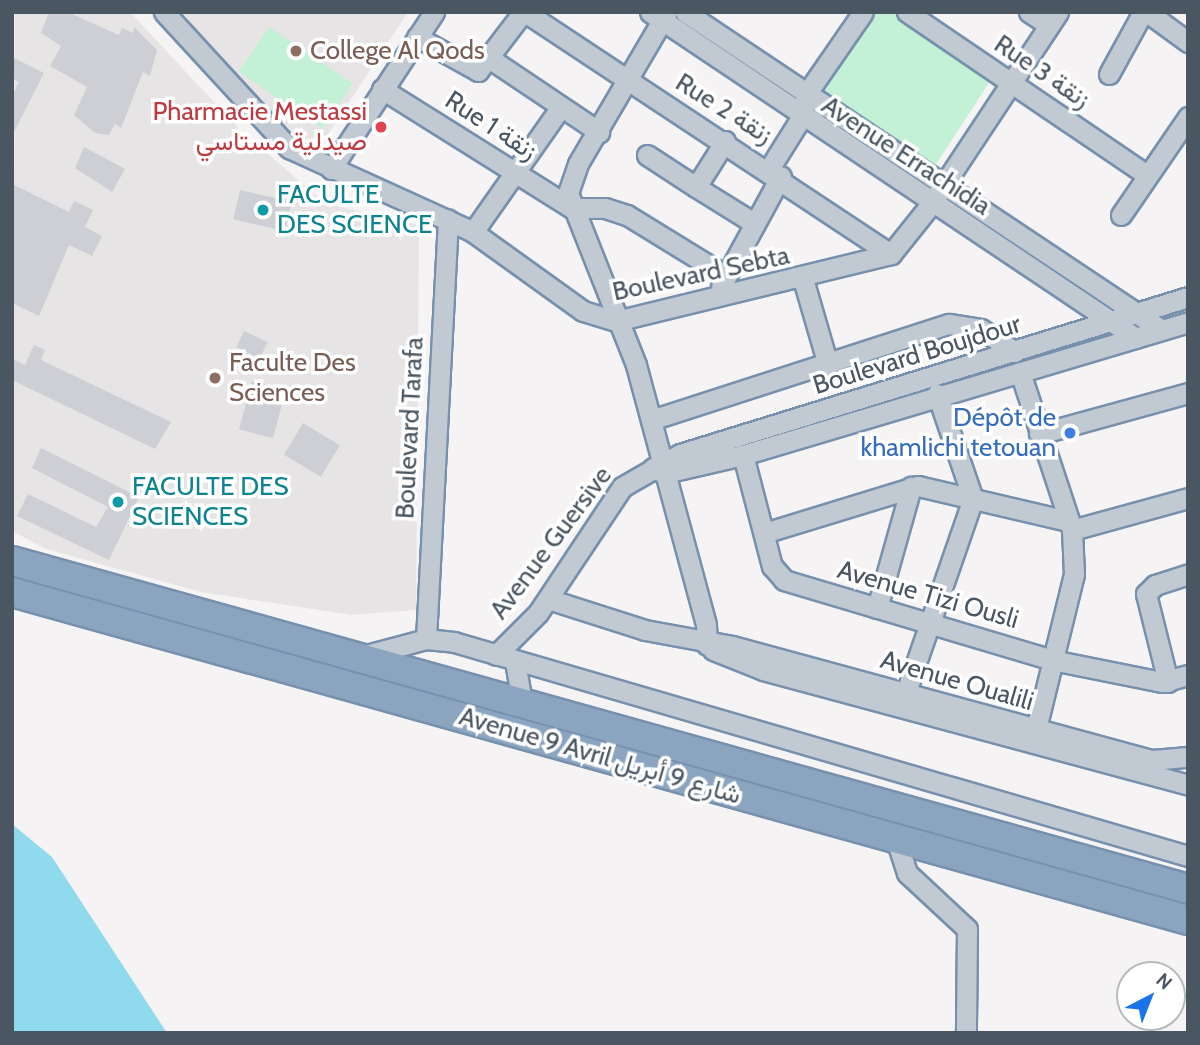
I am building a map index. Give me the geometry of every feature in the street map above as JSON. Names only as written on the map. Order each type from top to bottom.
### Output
[{"type":"highway","name":"Avenue 9 Avril شارع 9 أبريل","points":[[12,561],[1188,889]]},
{"type":"highway","name":"Avenue 9 Avril شارع 9 أبريل","points":[[12,592],[1188,920]]},
{"type":"street","name":"Boulevard Sebta","points":[[164,12],[268,130],[331,169],[472,232],[583,312],[616,321],[803,279],[891,254]]},
{"type":"street","points":[[331,169],[434,12]]},
{"type":"street","points":[[417,37],[471,70],[478,71],[525,12]]},
{"type":"street","name":"Rue 2 زنقة","points":[[525,12],[775,172],[891,254]]},
{"type":"street","name":"Avenue Errachidia","points":[[685,12],[1163,330]]},
{"type":"street","points":[[715,299],[754,223],[801,118],[807,93],[863,12]]},
{"type":"street","name":"Rue 3 زنقة","points":[[907,12],[1147,175]]},
{"type":"street","points":[[891,254],[931,204],[1053,18],[1028,12]]},
{"type":"street","points":[[1109,74],[1145,12],[1188,42]]},
{"type":"street","points":[[1171,28],[1183,12]]},
{"type":"street","points":[[660,15],[631,82],[569,182],[572,208],[616,321],[631,350],[651,420],[660,468],[706,625],[707,645]]},
{"type":"street","name":"Avenue Errachidia","points":[[660,15],[801,118],[1136,338]]},
{"type":"street","points":[[489,58],[599,132]]},
{"type":"street","name":"Rue 1 زنقة","points":[[382,89],[572,208]]},
{"type":"street","points":[[472,232],[561,107]]},
{"type":"street","points":[[1121,215],[1188,117]]},
{"type":"street","points":[[696,187],[725,141]]},
{"type":"street","points":[[646,155],[754,223]]},
{"type":"street","points":[[572,208],[605,208],[627,215],[726,276]]},
{"type":"street","name":"Boulevard Tarafa","points":[[426,639],[448,220]]},
{"type":"street","points":[[803,279],[828,365]]},
{"type":"street","name":"Boulevard Boujdour","points":[[660,468],[1188,298]]},
{"type":"street","name":"Boulevard Boujdour","points":[[660,468],[743,455],[937,394],[1188,322]]},
{"type":"street","points":[[651,420],[959,324],[981,329],[1016,352]]},
{"type":"street","points":[[1020,372],[1071,525],[1075,565],[1033,738]]},
{"type":"street","points":[[1040,435],[1188,393]]},
{"type":"street","points":[[906,692],[973,499],[937,394]]},
{"type":"street","name":"Avenue Tizi Ousli","points":[[743,455],[779,578],[1052,660],[1168,682],[1188,676]]},
{"type":"street","name":"Avenue Guersive","points":[[496,655],[548,599],[622,487],[660,468]]},
{"type":"street","points":[[877,608],[911,486]]},
{"type":"street","points":[[764,533],[911,486],[1071,525],[1188,498]]},
{"type":"street","points":[[1168,682],[1146,594],[1155,585],[1188,574]]},
{"type":"street","name":"Avenue Oualili","points":[[548,599],[707,645],[762,670],[1033,738],[1181,783],[1181,759],[1033,738],[906,692],[732,646],[707,645]]},
{"type":"street","points":[[358,657],[426,639],[496,655],[1188,856]]},
{"type":"street","name":"Avenue Guersive","points":[[515,662],[522,703]]},
{"type":"street","points":[[896,839],[907,873],[967,929],[966,1033]]},
{"type":"shaded area","name":"Faculte Des Sciences","points":[[15,12],[130,12],[239,129],[325,203],[419,225],[416,610],[352,615],[201,592],[46,549],[12,531]]},
{"type":"shaded area","name":"College Al Qods","points":[[183,12],[408,12],[319,148],[261,115],[237,91]]},
{"type":"green space","points":[[876,12],[900,12],[994,75],[935,166],[823,90]]},
{"type":"green space","points":[[269,27],[353,83],[323,128],[239,72]]},
{"type":"water","points":[[12,824],[52,857],[167,1033],[12,1033]]},
{"type":"building","points":[[49,12],[67,12],[119,35],[122,28],[133,33],[134,27],[157,50],[150,76],[143,72],[121,128],[115,124],[109,135],[95,133],[74,115],[87,87],[50,66],[61,46],[41,33]]},
{"type":"building","points":[[12,57],[44,73],[12,136],[12,96],[19,82],[12,78]]},
{"type":"building","points":[[84,147],[125,169],[112,192],[75,168]]},
{"type":"building","points":[[12,184],[69,212],[74,201],[93,210],[85,227],[102,236],[92,256],[69,245],[39,316],[12,303]]},
{"type":"building","name":"FACULTE DES SCIENCE","points":[[240,190],[292,202],[285,231],[233,219]]},
{"type":"building","points":[[244,331],[268,342],[260,358],[236,347]]},
{"type":"building","name":"FACULTE DES SCIENCES","points":[[34,345],[45,350],[41,360],[171,422],[155,449],[12,380],[12,359],[25,365]]},
{"type":"building","points":[[252,381],[286,390],[273,438],[239,429]]},
{"type":"building","points":[[303,423],[340,445],[321,477],[284,455]]},
{"type":"building","name":"FACULTE DES SCIENCES","points":[[41,448],[139,497],[109,560],[17,516],[28,494],[96,527],[108,507],[32,468]]},
{"type":"place","name":"College Al Qods","points":[[296,51]]},
{"type":"place","name":"Pharmacie Mestassi صيدلية مستاسي","points":[[381,127]]},
{"type":"place","name":"FACULTE DES SCIENCE","points":[[263,210]]},
{"type":"place","name":"Faculte Des Sciences","points":[[215,378]]},
{"type":"place","name":"Dépôt de khamlichi tetouan","points":[[1070,433]]},
{"type":"place","name":"FACULTE DES SCIENCES","points":[[118,502]]}]
